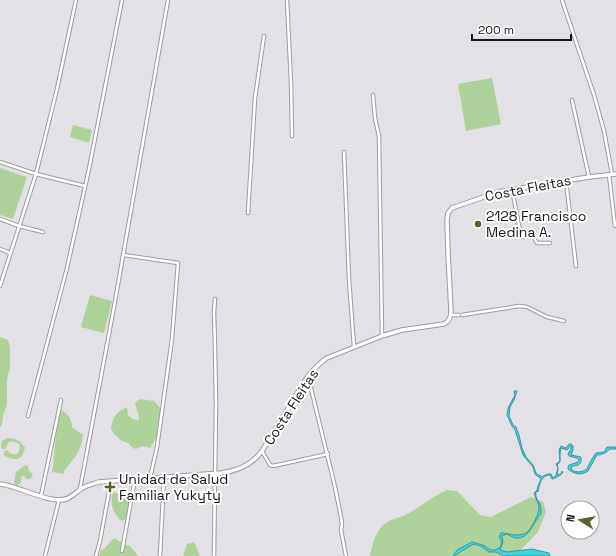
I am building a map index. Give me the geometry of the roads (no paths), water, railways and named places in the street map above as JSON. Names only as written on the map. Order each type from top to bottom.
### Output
[{"type":"main road","name":"Costa Fleitas","points":[[59,500],[68,498],[91,484],[232,471],[255,460],[308,376],[321,362],[327,358],[382,336],[402,330],[444,324],[448,321],[451,315],[447,220],[448,213],[452,208],[498,192],[512,189],[589,176],[612,174]]},
{"type":"main road","points":[[0,484],[13,486],[41,496],[59,500]]},
{"type":"street","points":[[0,286],[36,174],[57,89],[76,0]]},
{"type":"street","points":[[28,416],[67,268],[122,0]]},
{"type":"street","points":[[80,490],[124,255],[168,0]]},
{"type":"street","points":[[286,0],[291,83],[292,136]]},
{"type":"street","points":[[562,0],[594,95],[604,131],[612,174],[615,226]]},
{"type":"street","points":[[248,213],[255,98],[264,36]]},
{"type":"street","points":[[373,95],[375,118],[379,136],[382,336]]},
{"type":"street","points":[[572,100],[589,176]]},
{"type":"street","points":[[344,152],[349,279],[354,347]]},
{"type":"street","points":[[0,162],[36,174],[85,186]]},
{"type":"street","points":[[566,180],[576,266]]},
{"type":"street","points":[[512,189],[521,236],[533,236],[537,243],[550,243]]},
{"type":"street","points":[[0,219],[19,226],[43,232]]},
{"type":"street","points":[[0,249],[10,253]]},
{"type":"street","points":[[124,255],[178,263],[171,346],[157,447],[150,478]]},
{"type":"street","points":[[214,556],[216,404],[215,299]]},
{"type":"street","points":[[451,315],[519,306],[528,307],[547,316],[564,321]]},
{"type":"street","points":[[308,376],[328,454],[341,517],[342,524],[340,530],[346,556]]},
{"type":"street","points":[[41,496],[61,400]]},
{"type":"street","points":[[262,451],[270,465],[273,466],[328,454]]},
{"type":"street","points":[[160,556],[164,477]]},
{"type":"street","points":[[122,551],[135,479]]},
{"type":"street","points":[[96,556],[111,481]]},
{"type":"street","points":[[45,556],[59,500]]},
{"type":"water","points":[[514,391],[517,391],[510,407],[509,417],[513,425],[516,427],[526,457],[533,465],[536,473],[541,477],[551,474],[553,478],[558,469],[557,475],[561,474],[553,479],[550,475],[543,478],[538,492],[536,491],[541,479],[535,474],[533,467],[523,455],[515,430],[507,415],[508,408],[515,395]]},
{"type":"water","points":[[569,444],[571,444],[573,446],[573,450],[571,455],[581,457],[580,464],[572,466],[571,468],[572,470],[578,472],[587,469],[596,453],[604,452],[607,447],[616,447],[616,449],[610,449],[604,454],[597,455],[588,471],[583,474],[575,473],[568,469],[569,465],[578,462],[579,460],[569,456],[568,454],[571,450],[571,446],[567,450],[561,448],[560,461],[559,450],[561,446],[566,448]]},
{"type":"water","points":[[536,491],[541,514],[525,536],[516,538],[507,534],[502,536],[503,542],[500,550],[507,552],[532,549],[549,553],[550,556],[503,556],[496,552],[489,552],[481,546],[474,544],[453,556],[457,550],[472,542],[483,545],[490,550],[496,550],[501,545],[501,539],[499,537],[501,533],[518,535],[527,532],[537,517],[539,510],[534,493]]},
{"type":"place","name":"2128 Francisco Medina A.","points":[[478,224]]},
{"type":"place","name":"Unidad de Salud Familiar Yukyty","points":[[110,487]]}]
